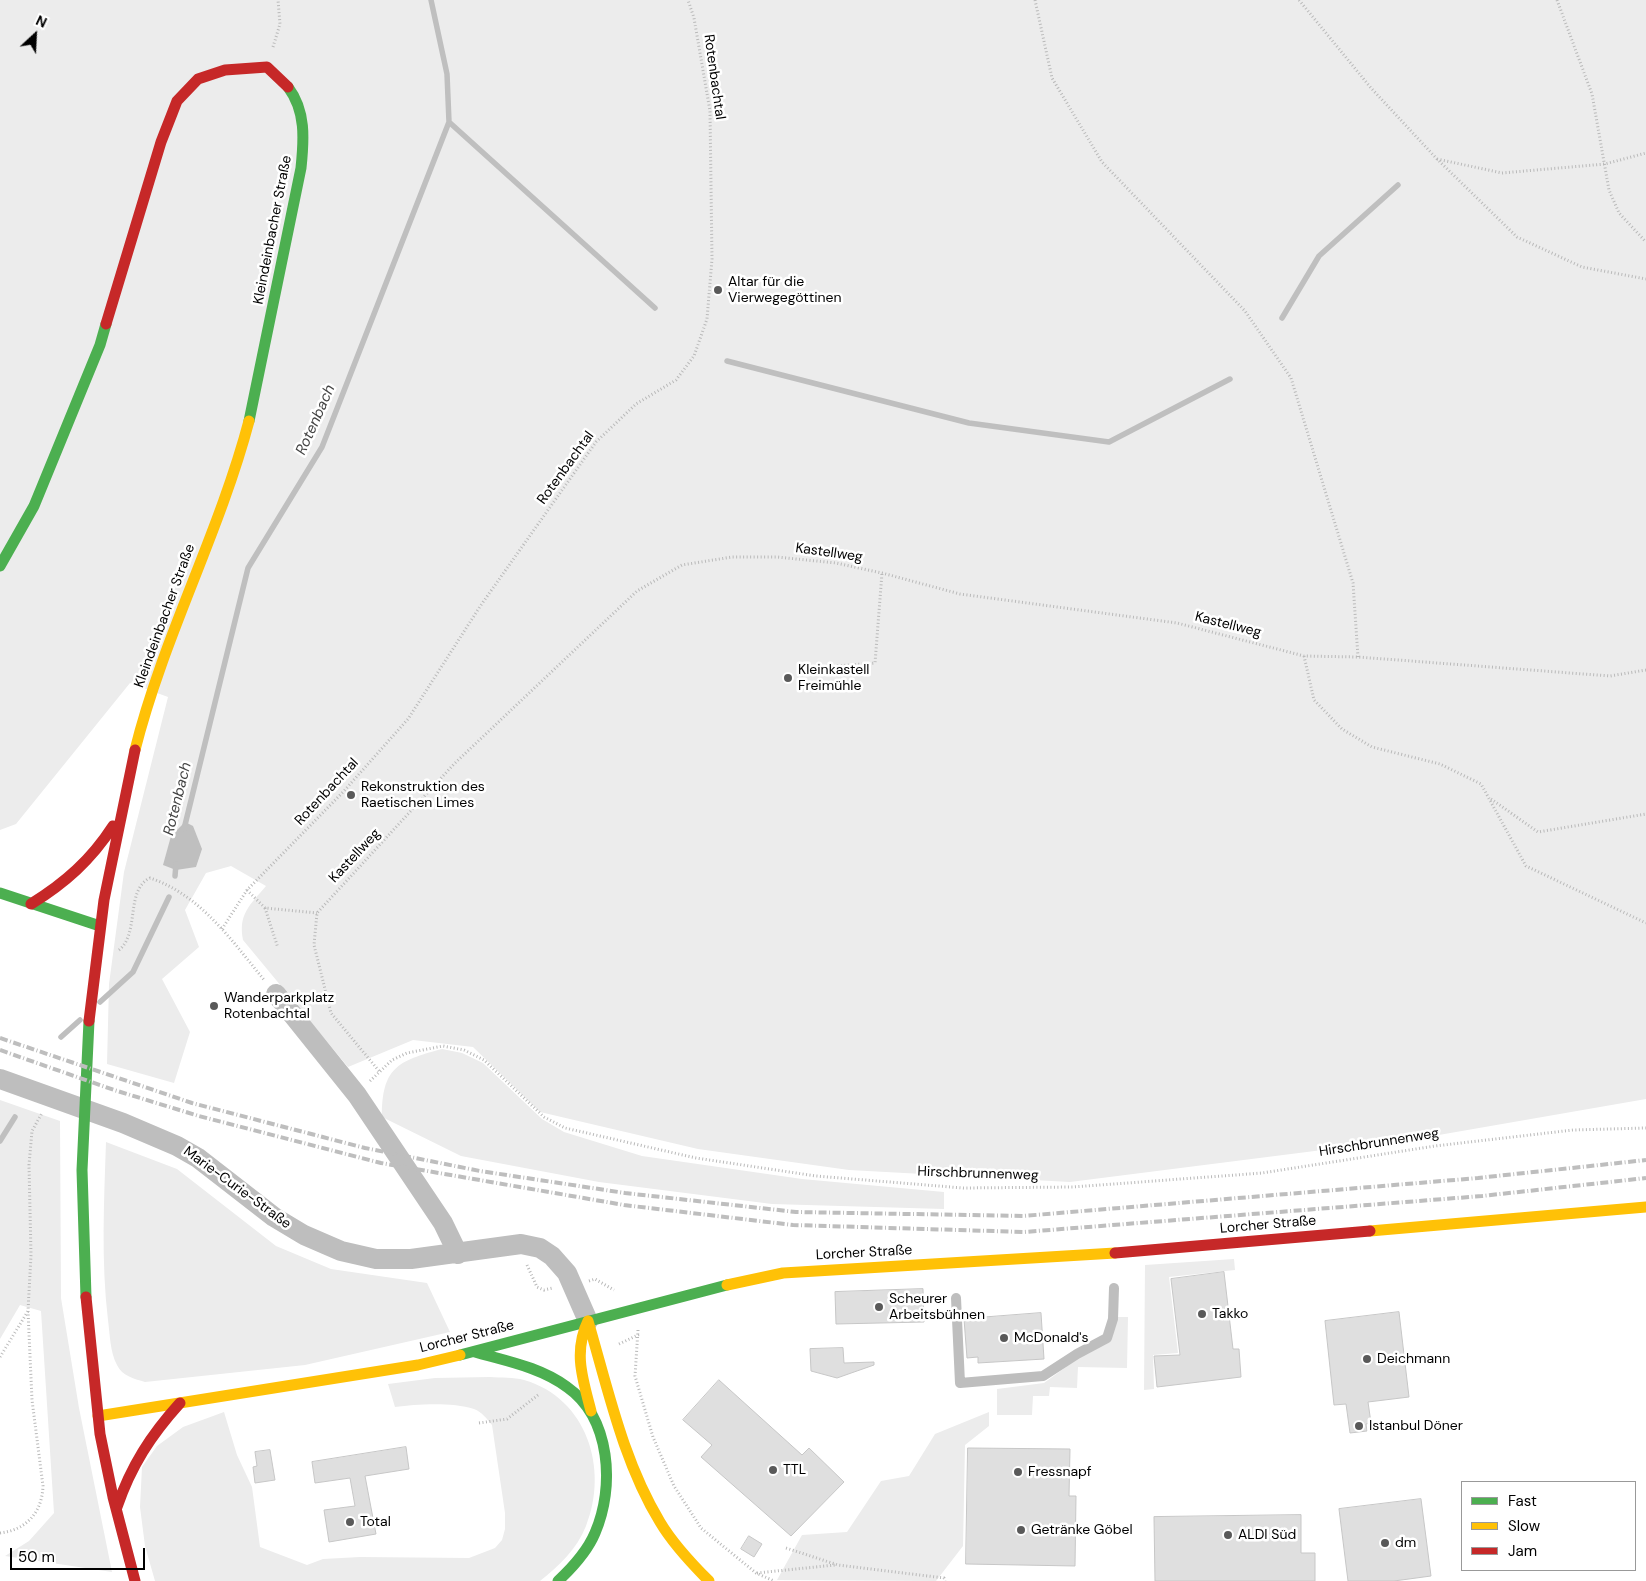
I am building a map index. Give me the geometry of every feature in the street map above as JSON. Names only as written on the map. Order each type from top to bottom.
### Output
[{"type":"main road","points":[[0,566],[34,506],[100,345],[161,142],[176,101],[198,79],[226,70],[266,67]]},
{"type":"main road","name":"Kleindeinbacher Straße","points":[[135,1581],[116,1509],[98,1416],[87,1318],[82,1239],[83,1146],[92,992],[100,926],[118,818],[146,709],[232,479],[247,429],[266,349],[304,150],[302,112],[286,81],[266,67]]},
{"type":"main road","points":[[31,904],[57,889],[77,873],[98,851],[118,818]]},
{"type":"main road","points":[[0,893],[100,926]]},
{"type":"main road","name":"Lorcher Straße","points":[[98,1416],[347,1378],[475,1352],[691,1293],[783,1273],[1131,1252],[1646,1207]]},
{"type":"main road","points":[[558,1581],[579,1561],[592,1543],[606,1501],[608,1482],[606,1456],[592,1413],[578,1349],[582,1330],[588,1321]]},
{"type":"main road","points":[[588,1321],[639,1488],[675,1544],[709,1581]]},
{"type":"main road","points":[[475,1352],[541,1372],[579,1396],[592,1413]]},
{"type":"main road","points":[[116,1509],[127,1474],[139,1452],[150,1435],[180,1403]]},
{"type":"street","points":[[276,994],[358,1095],[443,1223],[458,1254]]},
{"type":"street","name":"Marie-Curie-Straße","points":[[0,1079],[123,1123],[177,1146],[198,1158],[274,1217],[324,1244],[376,1258],[411,1259],[521,1244],[540,1248],[560,1264],[572,1285],[588,1321]]},
{"type":"lane","points":[[956,1298],[960,1382],[1043,1376],[1076,1354],[1107,1338],[1113,1319],[1114,1288]]},
{"type":"path","points":[[266,67],[280,24],[278,0]]},
{"type":"path","name":"Rotenbachtal","points":[[222,929],[247,890],[344,791],[408,719],[481,605],[596,442],[636,404],[676,380],[694,356],[707,319],[712,259],[710,121],[694,18],[688,0]]},
{"type":"path","points":[[1035,0],[1052,78],[1102,162],[1245,311],[1290,378],[1353,583],[1358,657]]},
{"type":"path","points":[[1299,0],[1351,66],[1437,159],[1517,237],[1582,267],[1646,279]]},
{"type":"path","points":[[1556,0],[1592,94],[1609,190],[1619,213],[1646,242]]},
{"type":"path","points":[[1437,159],[1502,173],[1604,164],[1646,153]]},
{"type":"path","name":"Kastellweg","points":[[318,913],[454,764],[638,591],[682,565],[732,557],[777,557],[836,563],[960,594],[1177,623],[1304,656],[1358,657],[1610,676],[1646,670]]},
{"type":"path","points":[[799,669],[874,663],[882,573]]},
{"type":"path","points":[[1304,656],[1314,700],[1342,729],[1372,747],[1440,764],[1481,784],[1526,866],[1646,923]]},
{"type":"path","points":[[1490,799],[1538,832],[1646,814]]},
{"type":"path","points":[[97,950],[116,953],[123,947],[129,935],[139,889],[144,881],[150,878],[183,892],[222,929],[276,994]]},
{"type":"path","points":[[247,890],[265,908],[278,948]]},
{"type":"path","points":[[265,908],[318,913],[314,945],[332,1013],[378,1071]]},
{"type":"path","name":"Hirschbrunnenweg","points":[[358,1095],[378,1071],[406,1053],[428,1047],[443,1046],[464,1050],[484,1060],[544,1116],[565,1128],[696,1158],[816,1176],[962,1188],[1073,1187],[1262,1173],[1436,1146],[1573,1130],[1646,1128]]},
{"type":"path","points":[[0,1533],[20,1529],[34,1517],[43,1501],[44,1486],[32,1400],[28,1311],[31,1255],[29,1165],[32,1131],[51,1097]]},
{"type":"path","points":[[525,1261],[537,1287],[544,1290],[595,1279],[616,1291]]},
{"type":"path","points":[[632,1310],[640,1334],[635,1376],[653,1437],[674,1486],[701,1528],[756,1573],[774,1581]]},
{"type":"path","points":[[0,1357],[28,1311]]},
{"type":"path","points":[[786,1548],[838,1565],[944,1578],[945,1581]]},
{"type":"path","points":[[756,1573],[838,1565]]},
{"type":"shaded area","points":[[0,0],[1646,0],[1646,1099],[1433,1136],[1070,1182],[849,1170],[698,1149],[540,1112],[473,1047],[413,1040],[348,1067],[243,940],[242,923],[244,916],[250,905],[266,886],[231,866],[206,873],[185,910],[199,947],[162,979],[190,1032],[174,1083],[107,1064],[109,984],[124,872],[168,697],[130,683],[16,824],[0,830]]},
{"type":"shaded area","points":[[185,822],[193,826],[202,849],[196,867],[176,870],[163,865],[171,836]]},
{"type":"shaded area","points":[[442,1049],[462,1053],[483,1063],[542,1119],[564,1132],[642,1156],[802,1179],[944,1192],[944,1209],[772,1204],[599,1182],[461,1156],[382,1117],[385,1087],[395,1069],[414,1058]]},
{"type":"shaded area","points":[[0,1100],[60,1121],[61,1298],[79,1408],[112,1572],[5,1556],[29,1541],[54,1513],[41,1311],[20,1305],[0,1339]]},
{"type":"shaded area","points":[[106,1142],[177,1169],[276,1246],[331,1269],[427,1283],[450,1332],[305,1365],[145,1382],[129,1376],[119,1369],[113,1355],[108,1320],[104,1253]]},
{"type":"shaded area","points":[[1234,1259],[1235,1270],[1169,1277],[1178,1353],[1153,1355],[1154,1389],[1144,1390],[1145,1265]]},
{"type":"shaded area","points":[[1118,1317],[1128,1317],[1127,1368],[1078,1367],[1077,1388],[1050,1387],[1049,1396],[1033,1396],[1032,1415],[997,1415],[997,1389],[1044,1383],[1081,1356],[1111,1340]]},
{"type":"shaded area","points":[[490,1377],[524,1380],[546,1389],[564,1402],[577,1419],[587,1438],[593,1460],[595,1482],[593,1504],[586,1526],[578,1542],[567,1556],[540,1581],[155,1581],[145,1546],[140,1507],[142,1467],[157,1446],[183,1427],[224,1412],[237,1455],[252,1487],[260,1547],[307,1565],[323,1559],[360,1557],[469,1558],[495,1548],[502,1540],[505,1529],[505,1513],[492,1425],[474,1409],[456,1405],[435,1404],[395,1407],[388,1384],[435,1378]]},
{"type":"shaded area","points":[[989,1412],[989,1426],[965,1445],[963,1546],[936,1581],[777,1580],[802,1535],[847,1532],[881,1481],[909,1476],[935,1434]]},
{"type":"building","name":"Takko","points":[[1224,1272],[1233,1349],[1239,1349],[1241,1377],[1157,1387],[1154,1356],[1180,1355],[1171,1279]]},
{"type":"building","name":"Scheurer Arbeitsbühnen","points":[[923,1289],[924,1322],[836,1324],[835,1292]]},
{"type":"building","name":"Deichmann","points":[[1399,1312],[1409,1397],[1368,1402],[1371,1423],[1366,1424],[1367,1431],[1350,1433],[1346,1404],[1334,1405],[1325,1321]]},
{"type":"building","name":"McDonald's","points":[[1041,1313],[1044,1359],[978,1363],[978,1357],[967,1358],[964,1319]]},
{"type":"building","points":[[843,1348],[844,1363],[874,1362],[874,1365],[837,1378],[811,1371],[810,1349]]},
{"type":"building","name":"TTL","points":[[719,1380],[802,1455],[809,1448],[844,1482],[791,1536],[701,1457],[712,1445],[683,1420]]},
{"type":"building","points":[[406,1447],[409,1469],[365,1476],[376,1534],[329,1542],[324,1510],[355,1506],[350,1478],[315,1483],[312,1462]]},
{"type":"building","name":"Getränke Göbel","points":[[968,1448],[1070,1449],[1069,1496],[1076,1496],[1075,1566],[966,1564]]},
{"type":"building","points":[[270,1450],[275,1480],[255,1483],[253,1467],[257,1466],[255,1452]]},
{"type":"building","name":"dm","points":[[1421,1499],[1431,1576],[1394,1581],[1348,1581],[1339,1509]]},
{"type":"building","name":"ALDI Süd","points":[[1301,1515],[1301,1553],[1315,1553],[1315,1581],[1155,1581],[1154,1517]]},
{"type":"building","points":[[749,1536],[762,1544],[754,1557],[741,1549]]},
{"type":"waterway","name":"Rotenbach","points":[[184,829],[248,568],[322,447],[449,122],[447,74],[431,0]]},
{"type":"waterway","points":[[449,122],[655,308]]},
{"type":"waterway","points":[[1282,318],[1319,256],[1398,185]]},
{"type":"waterway","points":[[727,361],[969,423],[1109,442],[1230,379]]},
{"type":"waterway","name":"Rotenbach","points":[[175,876],[176,864]]},
{"type":"waterway","name":"Rotenbach","points":[[100,1002],[133,972],[169,897]]},
{"type":"waterway","name":"Rotenbach","points":[[61,1037],[80,1020]]},
{"type":"waterway","name":"Rotenbach","points":[[0,1141],[15,1117]]},
{"type":"railway","points":[[0,1038],[192,1103],[365,1148],[480,1171],[625,1193],[796,1212],[1023,1216],[1478,1178],[1646,1160]]},
{"type":"railway","points":[[0,1050],[114,1090],[199,1116],[381,1163],[624,1205],[793,1225],[1024,1232],[1482,1196],[1646,1178]]},
{"type":"traffic: fast","points":[[249,421],[301,168],[303,146],[301,116],[294,96],[288,87]]},
{"type":"traffic: fast","points":[[0,566],[34,506],[100,345],[106,324]]},
{"type":"traffic: fast","points":[[0,893],[100,926]]},
{"type":"traffic: fast","points":[[86,1297],[82,1170],[89,1021]]},
{"type":"traffic: fast","points":[[460,1355],[727,1285]]},
{"type":"traffic: fast","points":[[475,1352],[522,1365],[557,1380],[582,1400],[593,1416],[600,1435],[605,1454],[607,1475],[601,1515],[588,1547],[558,1581]]},
{"type":"traffic: slow","points":[[135,750],[160,667],[237,463],[249,421]]},
{"type":"traffic: slow","points":[[1370,1231],[1646,1207]]},
{"type":"traffic: slow","points":[[727,1285],[783,1273],[1115,1253]]},
{"type":"traffic: slow","points":[[588,1321],[626,1450],[647,1499],[671,1538],[709,1581]]},
{"type":"traffic: slow","points":[[588,1321],[583,1332],[580,1355],[591,1411]]},
{"type":"traffic: slow","points":[[98,1416],[418,1365],[460,1355]]},
{"type":"traffic: jam","points":[[106,324],[161,142],[177,101],[198,79],[225,70],[267,67],[288,87]]},
{"type":"traffic: jam","points":[[89,1021],[104,900],[135,750]]},
{"type":"traffic: jam","points":[[31,904],[55,888],[76,870],[96,850],[113,826]]},
{"type":"traffic: jam","points":[[1115,1253],[1370,1231]]},
{"type":"traffic: jam","points":[[86,1297],[100,1434],[113,1497],[135,1581]]},
{"type":"traffic: jam","points":[[117,1507],[135,1465],[151,1439],[180,1403]]},
{"type":"place","name":"Altar für die Vierwegegöttinen","points":[[718,290]]},
{"type":"place","name":"Kleinkastell Freimühle","points":[[788,678]]},
{"type":"place","name":"Rekonstruktion des Raetischen Limes","points":[[351,795]]},
{"type":"place","name":"Wanderparkplatz Rotenbachtal","points":[[214,1006]]},
{"type":"place","name":"Scheurer Arbeitsbühnen","points":[[879,1307]]},
{"type":"place","name":"Takko","points":[[1202,1314]]},
{"type":"place","name":"McDonald's","points":[[1004,1338]]},
{"type":"place","name":"Deichmann","points":[[1367,1359]]},
{"type":"place","name":"Istanbul Döner","points":[[1359,1426]]},
{"type":"place","name":"TTL","points":[[773,1470]]},
{"type":"place","name":"Fressnapf","points":[[1018,1472]]},
{"type":"place","name":"Total","points":[[350,1522]]},
{"type":"place","name":"Getränke Göbel","points":[[1021,1530]]},
{"type":"place","name":"ALDI Süd","points":[[1228,1535]]},
{"type":"place","name":"dm","points":[[1385,1543]]}]
